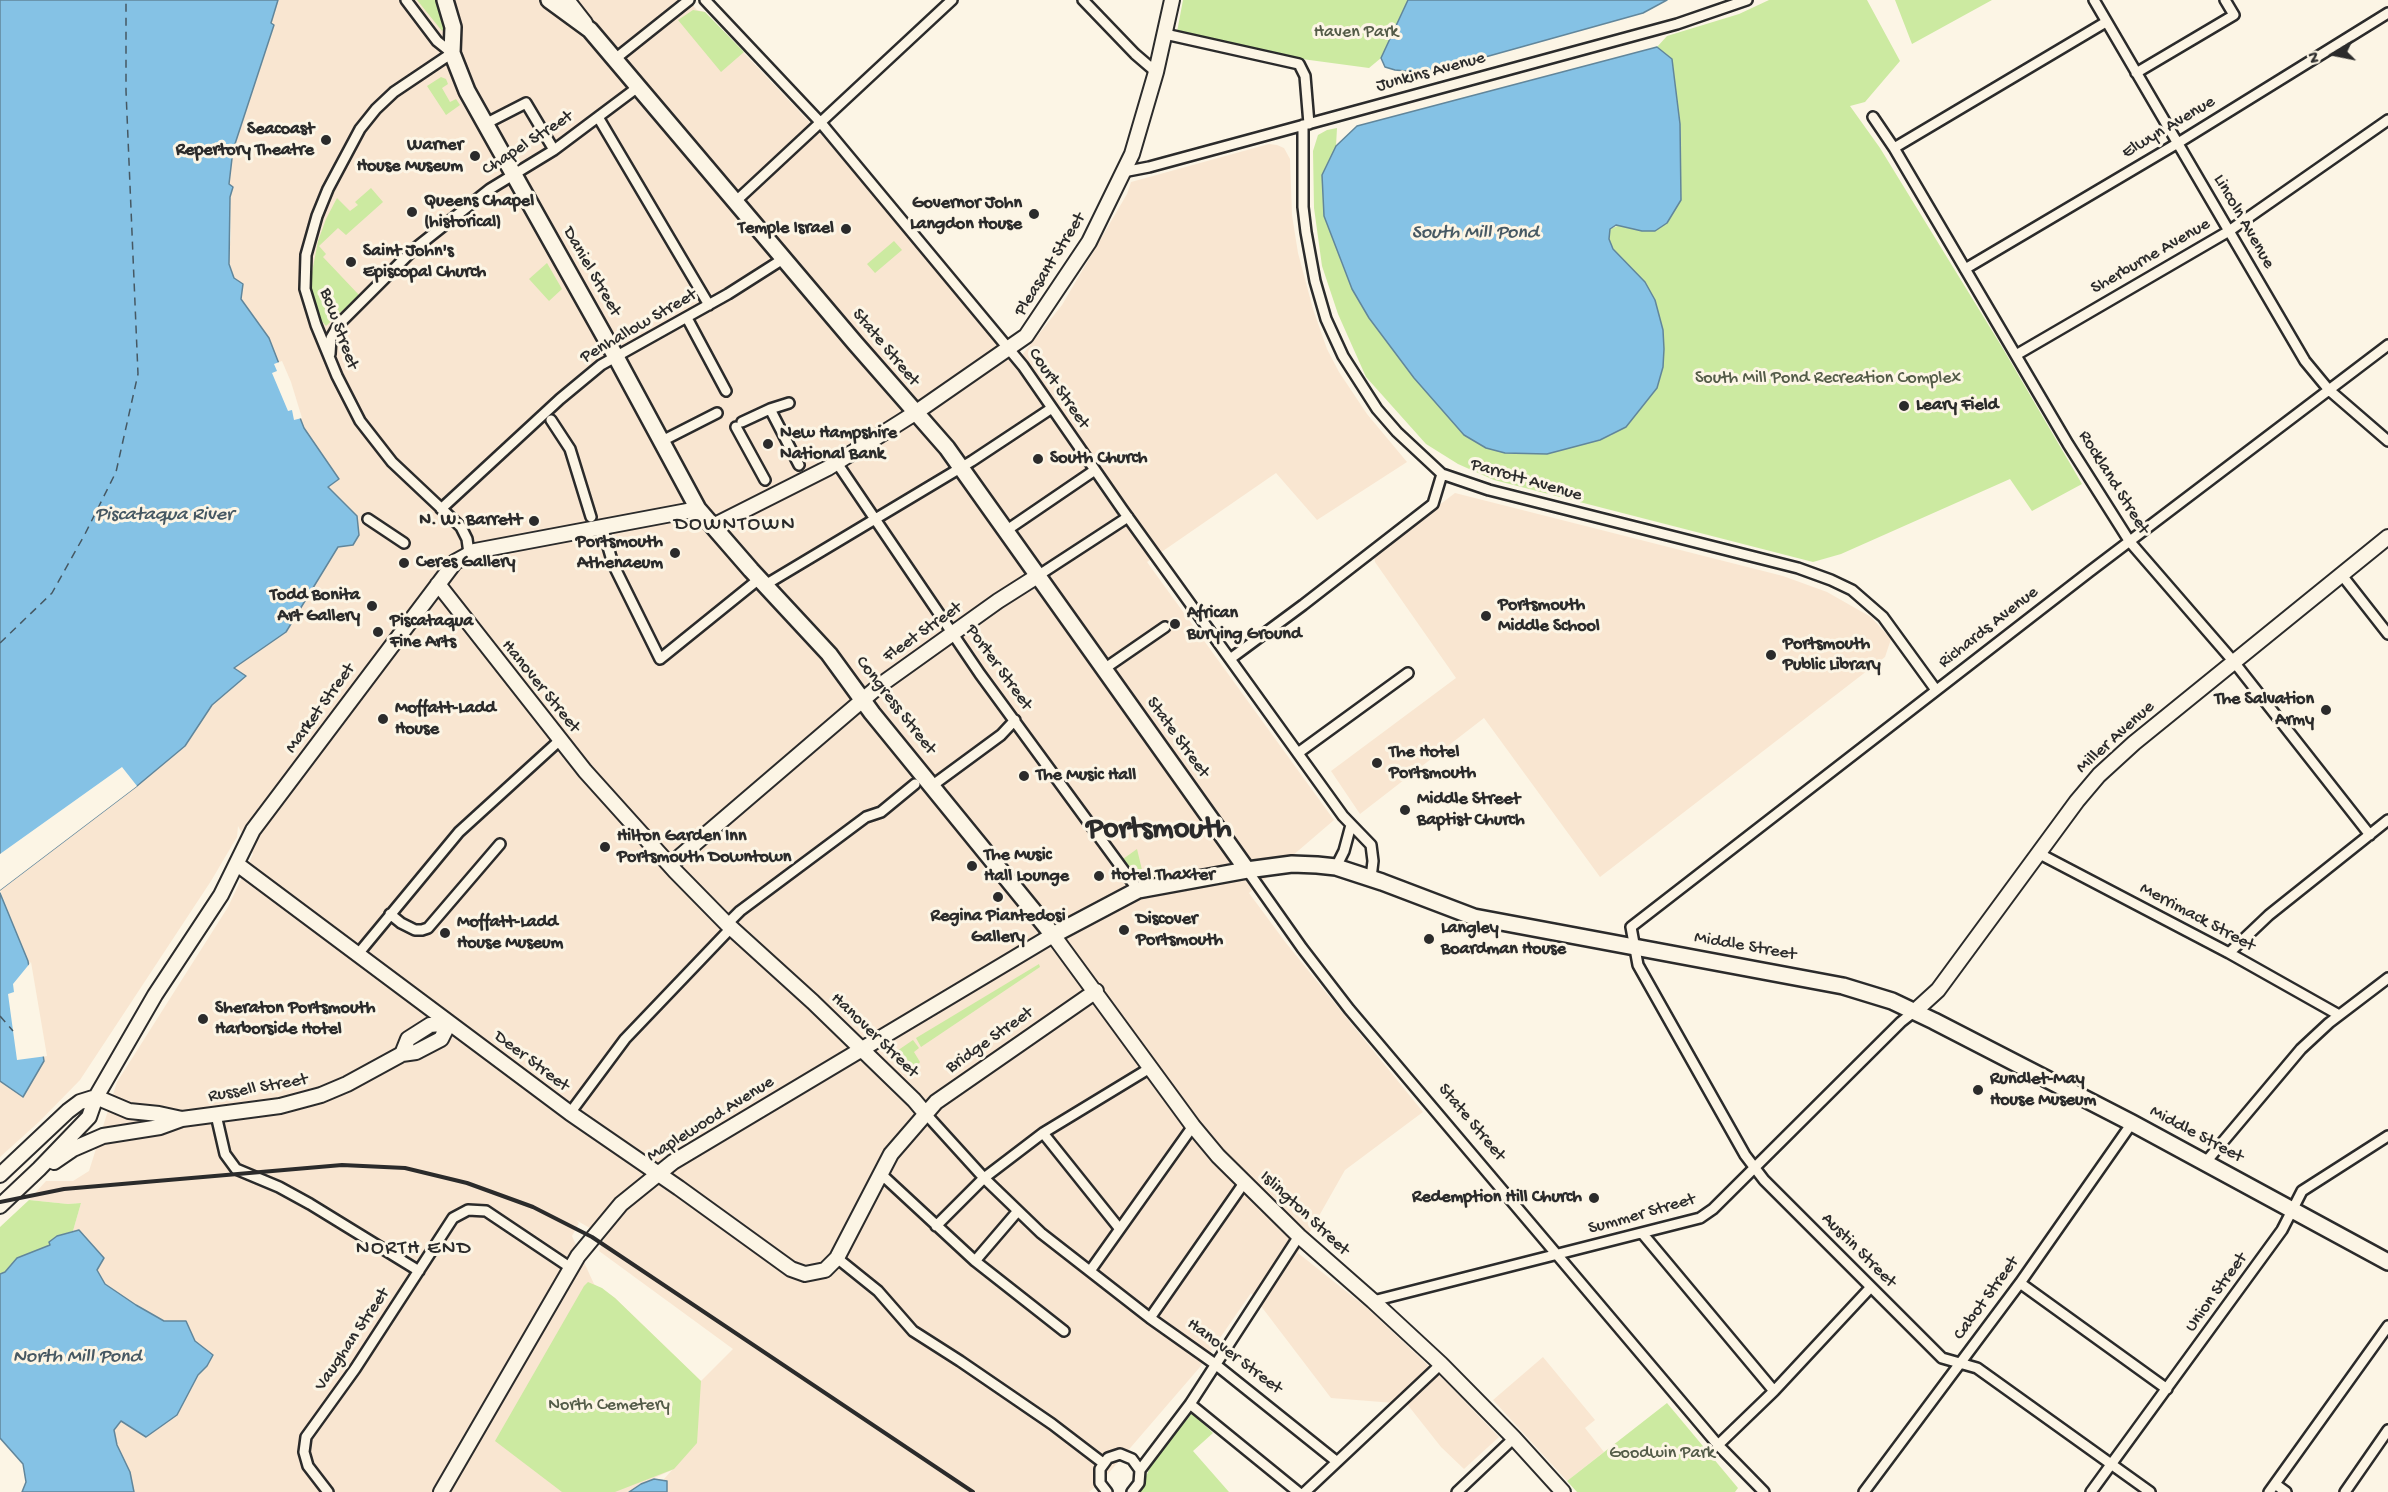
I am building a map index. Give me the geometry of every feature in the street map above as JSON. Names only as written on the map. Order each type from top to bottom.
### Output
[{"type":"main road","points":[[445,0],[453,27],[452,53]]},
{"type":"main road","points":[[549,0],[590,30]]},
{"type":"main road","name":"State Street","points":[[590,30],[783,259],[947,448],[1247,870]]},
{"type":"main road","name":"Daniel Street","points":[[452,53],[467,91],[698,509]]},
{"type":"main road","name":"Congress Street","points":[[698,509],[829,654],[1053,935]]},
{"type":"main road","points":[[1214,875],[1226,864],[1227,854],[1219,830]]},
{"type":"main road","name":"Middle Street","points":[[1053,935],[1138,890],[1214,875],[1292,864],[1336,867],[1474,917],[1843,986],[1882,997],[1915,1011],[2132,1123],[2388,1262]]},
{"type":"street","points":[[406,0],[437,41],[452,53]]},
{"type":"street","name":"State Street","points":[[567,0],[590,30]]},
{"type":"street","points":[[615,59],[690,0]]},
{"type":"street","name":"Court Street","points":[[705,0],[821,123],[1010,349],[1298,753],[1351,825],[1371,845],[1373,861],[1371,878]]},
{"type":"street","points":[[735,202],[952,0]]},
{"type":"street","points":[[1083,0],[1135,54],[1156,72]]},
{"type":"street","name":"Pleasant Street","points":[[713,526],[837,463],[1010,349],[1032,330],[1099,224],[1132,154],[1156,72],[1172,0]]},
{"type":"street","name":"Junkins Avenue","points":[[1123,172],[1306,125],[1677,24],[1746,0]]},
{"type":"street","name":"Lincoln Avenue","points":[[2094,0],[2305,361],[2329,390],[2388,441]]},
{"type":"street","points":[[2136,73],[2234,15],[2225,0]]},
{"type":"street","name":"Elwyn Avenue","points":[[1965,269],[2178,143],[2388,13]]},
{"type":"street","points":[[1894,148],[2106,22]]},
{"type":"street","name":"Parrott Avenue","points":[[1165,34],[1299,64],[1305,76],[1306,125],[1302,178],[1306,232],[1310,262],[1326,319],[1343,356],[1377,409],[1397,432],[1442,474],[1489,490],[1798,567],[1831,580],[1852,590],[1883,617],[1936,690]]},
{"type":"street","name":"Bow Street","points":[[452,53],[394,92],[376,109],[358,132],[320,209],[308,244],[304,277],[310,311],[332,365],[360,421],[378,447],[460,527],[469,553]]},
{"type":"street","name":"Chapel Street","points":[[332,365],[330,344],[339,324],[413,250],[490,189],[554,150],[638,87]]},
{"type":"street","points":[[485,124],[526,103],[554,150]]},
{"type":"street","points":[[598,117],[709,305]]},
{"type":"street","name":"Rockland Street","points":[[1873,117],[1894,148],[2068,444],[2130,542],[2234,662],[2370,835]]},
{"type":"street","name":"Sherburne Avenue","points":[[2016,355],[2229,231],[2388,120]]},
{"type":"street","name":"Penhallow Street","points":[[441,509],[560,399],[601,365],[687,318],[783,259]]},
{"type":"street","points":[[687,318],[726,391]]},
{"type":"street","name":"Richards Avenue","points":[[1635,948],[1631,927],[1634,923],[2388,345]]},
{"type":"street","points":[[765,480],[739,424],[770,409],[789,403]]},
{"type":"street","points":[[551,420],[570,449],[613,564],[660,659],[762,582],[962,468],[1052,408]]},
{"type":"street","points":[[770,409],[799,465]]},
{"type":"street","points":[[662,441],[717,413]]},
{"type":"street","name":"Porter Street","points":[[837,463],[953,634],[1138,890]]},
{"type":"street","points":[[1007,530],[1095,470]]},
{"type":"street","points":[[1230,659],[1433,504],[1442,474]]},
{"type":"street","points":[[469,553],[596,521],[698,509]]},
{"type":"street","name":"Fleet Street","points":[[670,865],[879,686],[1039,575],[1128,517]]},
{"type":"street","points":[[368,519],[404,543]]},
{"type":"street","name":"Miller Avenue","points":[[1915,1011],[1938,990],[2087,788],[2105,769],[2388,537]]},
{"type":"street","name":"Market Street","points":[[0,1206],[89,1117],[96,1097],[155,995],[221,895],[253,830],[438,584],[456,562],[469,553]]},
{"type":"street","points":[[2342,574],[2388,634]]},
{"type":"street","name":"Hanover Street","points":[[438,584],[585,771],[670,865],[729,926],[914,1100],[1017,1212],[1089,1271],[1215,1364],[1336,1461]]},
{"type":"street","points":[[1104,669],[1165,627]]},
{"type":"street","points":[[1298,753],[1408,673]]},
{"type":"street","points":[[933,785],[1001,735],[1015,720]]},
{"type":"street","points":[[358,954],[459,832],[560,740]]},
{"type":"street","points":[[570,1113],[625,1039],[729,926],[740,911],[866,817],[881,812],[915,784]]},
{"type":"street","points":[[2229,953],[2269,915],[2388,820]]},
{"type":"street","points":[[1336,867],[1344,851],[1351,825]]},
{"type":"street","points":[[390,914],[415,930],[428,928],[500,844]]},
{"type":"street","name":"Merrimack Street","points":[[2038,853],[2229,953],[2339,1015]]},
{"type":"street","name":"Deer Street","points":[[237,864],[570,1113],[791,1269],[812,1274],[825,1270],[837,1258]]},
{"type":"street","name":"State Street","points":[[1247,870],[1302,948],[1349,1009],[1718,1445],[1764,1492]]},
{"type":"street","name":"Islington Street","points":[[1053,935],[1096,991],[1192,1126],[1244,1184],[1441,1364],[1563,1492]]},
{"type":"street","name":"Maplewood Avenue","points":[[441,1492],[571,1268],[605,1221],[621,1204],[657,1173],[1053,935]]},
{"type":"street","name":"Austin Street","points":[[1635,948],[1638,965],[1754,1169],[1942,1358],[1977,1368],[2150,1492]]},
{"type":"street","points":[[2205,1163],[2301,1049],[2339,1015],[2388,978]]},
{"type":"street","name":"Bridge Street","points":[[837,1258],[891,1154],[925,1113],[955,1087],[1096,991]]},
{"type":"street","name":"Summer Street","points":[[1373,1301],[1700,1218],[1713,1209],[1901,1022],[1915,1011]]},
{"type":"street","name":"Russell Street","points":[[182,1119],[280,1106],[321,1095],[344,1086],[402,1053],[408,1039],[430,1024],[449,1023]]},
{"type":"street","points":[[936,1226],[984,1178],[1043,1133],[1150,1068]]},
{"type":"street","points":[[0,1175],[68,1111],[80,1102],[96,1097],[129,1111],[182,1119]]},
{"type":"street","points":[[216,1115],[225,1154],[236,1169],[279,1187],[310,1204],[419,1271]]},
{"type":"street","points":[[39,1169],[94,1139],[160,1127],[182,1119]]},
{"type":"street","name":"Cabot Street","points":[[1864,1492],[2020,1283],[2132,1123]]},
{"type":"street","points":[[1089,1271],[1192,1126]]},
{"type":"street","points":[[1043,1133],[1119,1228]]},
{"type":"street","name":"Union Street","points":[[2091,1492],[2282,1230],[2302,1191],[2388,1136]]},
{"type":"street","points":[[880,1173],[975,1261],[1064,1330]]},
{"type":"street","points":[[1150,1318],[1222,1212],[1244,1184]]},
{"type":"street","name":"Vaughan Street","points":[[328,1492],[308,1466],[304,1452],[306,1437],[355,1369],[453,1218],[460,1213],[477,1210],[494,1215],[571,1268]]},
{"type":"street","points":[[975,1261],[1017,1212]]},
{"type":"street","points":[[1642,1233],[1774,1391]]},
{"type":"street","points":[[1132,1492],[1139,1483],[1140,1470],[1190,1404],[1299,1236]]},
{"type":"street","points":[[837,1258],[878,1290],[913,1331],[997,1386],[1103,1462]]},
{"type":"street","points":[[2020,1283],[2167,1389]]},
{"type":"street","points":[[1718,1445],[1774,1391],[1871,1287]]},
{"type":"street","points":[[2286,1492],[2272,1488],[2388,1326]]},
{"type":"street","points":[[1305,1492],[1441,1364]]},
{"type":"street","points":[[1190,1404],[1298,1492]]},
{"type":"street","points":[[2345,1492],[2387,1432]]},
{"type":"street","points":[[1457,1492],[1514,1438]]},
{"type":"street","points":[[1107,1492],[1100,1483],[1099,1476],[1103,1462],[1108,1458],[1120,1454],[1132,1459],[1140,1470]]},
{"type":"shaded area","points":[[278,0],[688,0],[697,10],[705,12],[820,133],[1014,365],[1062,305],[1127,194],[1131,182],[1269,144],[1284,148],[1290,159],[1292,215],[1298,253],[1313,309],[1327,349],[1339,372],[1367,414],[1407,462],[1317,520],[1276,473],[1147,562],[1334,820],[1249,893],[1286,943],[1423,1112],[1345,1170],[1298,1253],[1367,1308],[1447,1383],[1499,1437],[1464,1469],[1441,1447],[1407,1404],[1331,1398],[1251,1293],[1200,1367],[1100,1483],[1089,1492],[667,1492],[664,1479],[672,1470],[629,1492],[134,1492],[130,1472],[117,1445],[113,1430],[120,1421],[146,1437],[177,1416],[198,1375],[213,1355],[195,1341],[186,1321],[165,1321],[105,1284],[97,1270],[94,1246],[84,1234],[73,1231],[81,1203],[29,1200],[46,1181],[73,1181],[89,1171],[117,1082],[228,907],[253,854],[238,826],[237,837],[211,881],[80,1080],[40,1121],[0,1157],[0,1081],[23,1096],[44,1061],[28,961],[0,890],[185,747],[212,705],[246,677],[234,668],[286,632],[338,547],[353,545],[357,516],[328,487],[339,479],[304,428],[269,338],[241,298],[243,284],[234,278],[228,258],[231,237],[230,197],[233,187],[229,184],[233,150],[274,26],[271,24]],"holes":[[[576,1220],[605,1237],[599,1251],[733,1349],[701,1381],[615,1298],[594,1284],[572,1236],[579,1223]]]},
{"type":"shaded area","points":[[1455,493],[1783,576],[1827,592],[1871,617],[1891,639],[1885,657],[1600,877],[1484,718],[1360,814],[1331,771],[1456,678],[1375,562],[1374,555]]},
{"type":"shaded area","points":[[1543,1357],[1595,1420],[1585,1428],[1604,1452],[1567,1481],[1493,1400]]},
{"type":"green space","points":[[417,0],[436,0],[444,29],[442,31]]},
{"type":"green space","name":"Haven Park","points":[[1183,0],[1408,0],[1381,58],[1369,68],[1302,59],[1177,32]]},
{"type":"green space","name":"South Mill Pond Recreation Complex","points":[[1769,0],[1867,0],[1900,61],[1865,102],[1850,106],[1880,148],[2002,347],[2082,484],[2032,511],[2010,479],[1841,554],[1813,562],[1494,480],[1458,464],[1426,444],[1366,377],[1338,314],[1322,266],[1314,208],[1313,151],[1318,135],[1337,128],[1336,146],[1322,175],[1340,259],[1352,289],[1369,318],[1414,378],[1505,453],[1547,454],[1612,435],[1655,300],[1645,282],[1613,249],[1609,239],[1610,229],[1681,200],[1680,124],[1672,59],[1657,47],[1667,36],[1739,14]]},
{"type":"green space","points":[[1895,0],[1992,0],[1912,44]]},
{"type":"green space","points":[[693,10],[705,12],[744,52],[721,72],[678,20]]},
{"type":"green space","points":[[441,77],[446,79],[448,84],[442,88],[450,102],[456,99],[460,105],[446,115],[427,86]]},
{"type":"green space","points":[[371,188],[383,202],[346,235],[338,228],[319,246],[326,254],[323,257],[359,295],[326,326],[319,318],[309,288],[318,241],[337,198],[350,211],[358,205],[355,202]]},
{"type":"green space","points":[[894,241],[902,250],[875,273],[867,264]]},
{"type":"green space","points":[[547,263],[562,289],[549,301],[529,279]]},
{"type":"green space","points":[[1137,849],[1143,874],[1135,876],[1123,859]]},
{"type":"green space","points":[[1039,964],[1040,967],[921,1047],[916,1038]]},
{"type":"green space","points":[[913,1040],[919,1048],[914,1052],[920,1062],[911,1073],[895,1057],[894,1053]]},
{"type":"green space","points":[[29,1200],[81,1203],[73,1231],[57,1236],[50,1245],[17,1258],[5,1272],[0,1274],[0,1227]]},
{"type":"green space","name":"North Cemetery","points":[[588,1282],[602,1288],[615,1298],[701,1381],[697,1443],[674,1469],[615,1492],[562,1492],[495,1441]]},
{"type":"green space","name":"Goodwin Park","points":[[1667,1403],[1738,1488],[1735,1492],[1577,1492],[1567,1481]]},
{"type":"green space","points":[[1192,1413],[1213,1433],[1193,1451],[1229,1492],[1139,1492],[1153,1461]]},
{"type":"water","name":"Piscataqua River","points":[[0,0],[278,0],[271,23],[274,25],[233,150],[229,184],[233,187],[230,197],[229,264],[234,278],[243,284],[241,299],[269,338],[304,428],[339,479],[328,487],[357,516],[359,535],[353,545],[338,547],[286,632],[234,668],[246,676],[212,705],[185,746],[137,786],[0,890]]},
{"type":"water","points":[[1408,0],[1667,0],[1643,13],[1428,73],[1385,67],[1381,58]]},
{"type":"water","name":"South Mill Pond","points":[[1657,47],[1672,59],[1680,124],[1681,200],[1667,223],[1655,231],[1642,231],[1616,225],[1610,229],[1609,239],[1613,249],[1645,282],[1655,300],[1663,330],[1664,349],[1663,367],[1657,388],[1626,427],[1600,440],[1547,454],[1505,453],[1486,448],[1464,435],[1414,378],[1369,318],[1352,289],[1324,216],[1322,175],[1336,146],[1357,126]]},
{"type":"water","points":[[0,893],[28,961],[44,1061],[23,1097],[0,1081]]},
{"type":"water","name":"North Mill Pond","points":[[79,1230],[104,1258],[97,1270],[105,1284],[164,1321],[186,1321],[195,1341],[213,1355],[198,1375],[177,1415],[146,1437],[121,1421],[114,1430],[117,1445],[130,1472],[134,1492],[22,1492],[26,1482],[23,1464],[0,1438],[0,1274],[5,1272],[17,1258],[50,1245],[49,1242],[57,1236]]},
{"type":"water","points":[[654,1479],[667,1481],[667,1492],[629,1492],[641,1484]]},
{"type":"pier","points":[[282,361],[302,418],[294,420],[292,410],[288,411],[272,373],[277,371],[274,364]]},
{"type":"pier","points":[[122,767],[137,786],[0,890],[0,854]]},
{"type":"pier","points":[[31,962],[47,1056],[17,1060],[8,994],[14,992],[13,984]]},
{"type":"ferry route","points":[[0,643],[52,593],[85,534],[116,472],[138,374],[126,91],[126,0]]},
{"type":"ferry route","points":[[0,1016],[13,1031]]},
{"type":"railway","points":[[0,1202],[64,1189],[342,1165],[405,1168],[467,1183],[533,1207],[592,1237],[973,1492]]},
{"type":"place","name":"Seacoast Repertory Theatre","points":[[326,140]]},
{"type":"place","name":"Warner House Museum","points":[[475,156]]},
{"type":"place","name":"Queens Chapel (historical)","points":[[412,212]]},
{"type":"place","name":"Governor John Langdon House","points":[[1034,214]]},
{"type":"place","name":"Temple Israel","points":[[846,229]]},
{"type":"place","name":"Saint John's Episcopal Church","points":[[351,262]]},
{"type":"place","name":"Leary Field","points":[[1904,406]]},
{"type":"place","name":"New Hampshire National Bank","points":[[768,444]]},
{"type":"place","name":"South Church","points":[[1038,459]]},
{"type":"place","name":"N. W. Barrett","points":[[534,521]]},
{"type":"place","name":"Portsmouth Athenaeum","points":[[675,553]]},
{"type":"place","name":"Ceres Gallery","points":[[404,563]]},
{"type":"place","name":"Todd Bonita Art Gallery","points":[[372,606]]},
{"type":"place","name":"Portsmouth Middle School","points":[[1486,616]]},
{"type":"place","name":"African Burying Ground","points":[[1175,624]]},
{"type":"place","name":"Piscataqua Fine Arts","points":[[378,632]]},
{"type":"place","name":"Portsmouth Public Library","points":[[1771,655]]},
{"type":"place","name":"The Salvation Army","points":[[2326,710]]},
{"type":"place","name":"Moffatt-Ladd House","points":[[383,719]]},
{"type":"place","name":"The Hotel Portsmouth","points":[[1377,763]]},
{"type":"place","name":"The Music Hall","points":[[1024,776]]},
{"type":"place","name":"Middle Street Baptist Church","points":[[1405,810]]},
{"type":"place","name":"Hilton Garden Inn Portsmouth Downtown","points":[[605,847]]},
{"type":"place","name":"The Music Hall Lounge","points":[[972,866]]},
{"type":"place","name":"Hotel Thaxter","points":[[1099,876]]},
{"type":"place","name":"Regina Piantedosi Gallery","points":[[998,897]]},
{"type":"place","name":"Discover Portsmouth","points":[[1124,930]]},
{"type":"place","name":"Moffatt-Ladd House Museum","points":[[445,933]]},
{"type":"place","name":"Langley Boardman House","points":[[1429,939]]},
{"type":"place","name":"Sheraton Portsmouth Harborside Hotel","points":[[203,1019]]},
{"type":"place","name":"Rundlet-May House Museum","points":[[1978,1090]]},
{"type":"place","name":"Redemption Hill Church","points":[[1594,1198]]},
{"type":"district","name":"DOWNTOWN","points":[[735,526]]},
{"type":"district","name":"Portsmouth","points":[[1159,831]]},
{"type":"district","name":"NORTH END","points":[[414,1250]]}]
